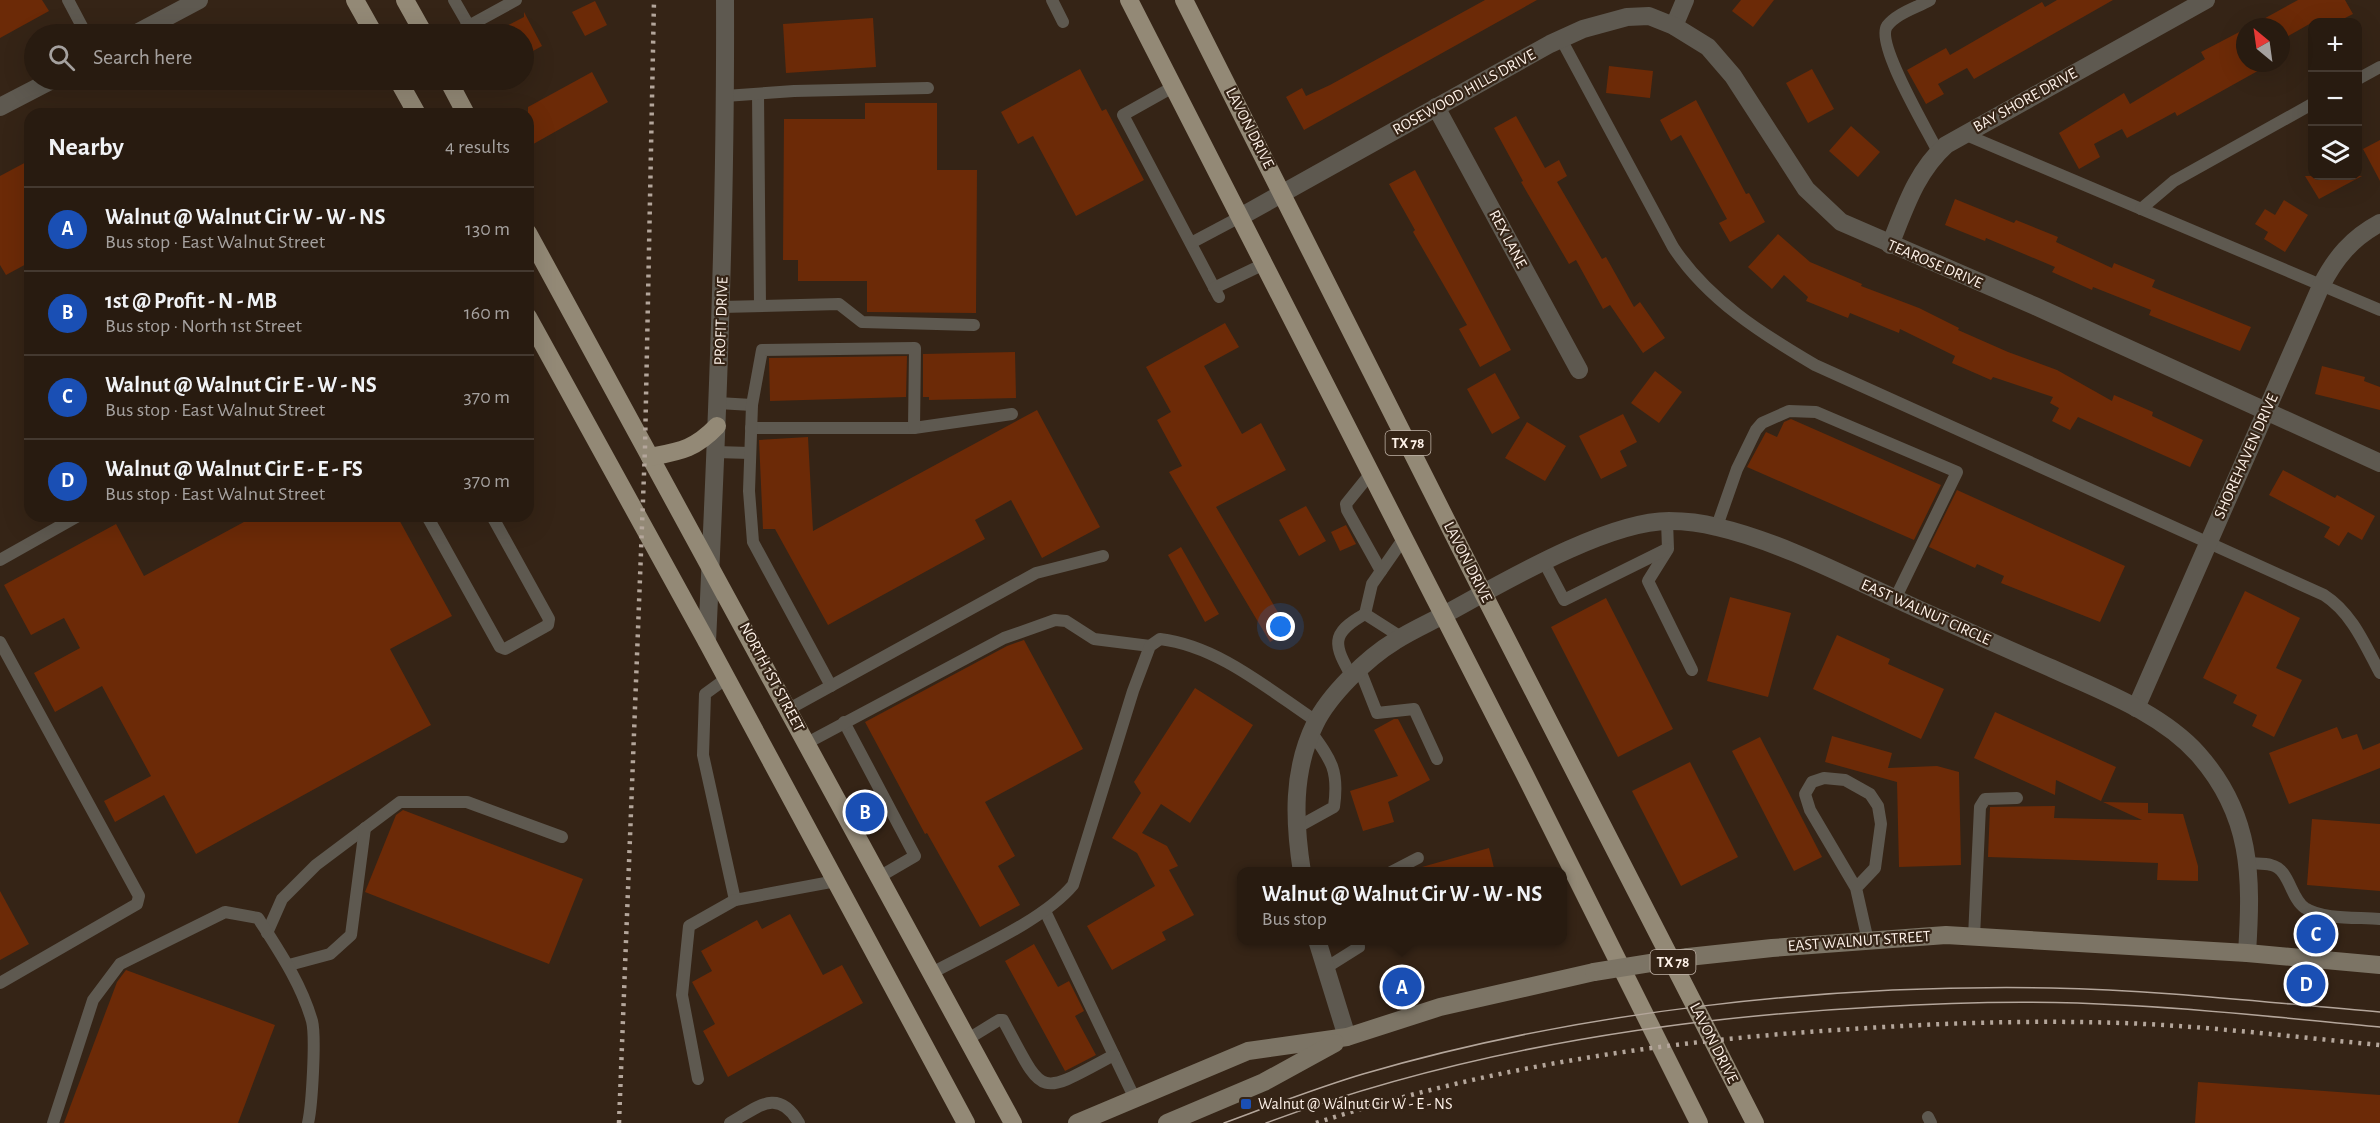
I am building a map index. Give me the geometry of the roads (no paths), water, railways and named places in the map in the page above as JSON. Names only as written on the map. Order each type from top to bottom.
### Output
[{"type":"main road","points":[[355,0],[368,24]]},
{"type":"main road","points":[[405,0],[418,24]]},
{"type":"main road","name":"TX 78","points":[[1129,0],[1700,1123]]},
{"type":"main road","name":"LAVON DRIVE","points":[[1184,0],[1483,593],[1755,1123]]},
{"type":"main road","points":[[404,90],[414,108]]},
{"type":"main road","points":[[453,90],[463,108]]},
{"type":"main road","name":"NORTH 1ST STREET","points":[[536,266],[711,564],[1013,1123]]},
{"type":"main road","points":[[534,328],[727,678],[966,1123]]},
{"type":"main road","points":[[650,457],[686,450],[701,442],[717,426]]},
{"type":"street","points":[[154,24],[199,0]]},
{"type":"street","name":"PROFIT DRIVE","points":[[707,642],[721,307],[725,0]]},
{"type":"street","points":[[1674,26],[1685,0]]},
{"type":"street","name":"BAY SHORE DRIVE","points":[[1890,245],[1917,179],[1938,152],[1964,134],[2206,0]]},
{"type":"street","name":"ROSEWOOD HILLS DRIVE","points":[[1240,217],[1436,107],[1583,29],[1627,17],[1649,16],[1674,26]]},
{"type":"street","name":"TEAROSE DRIVE","points":[[1674,26],[1708,47],[1733,76],[1806,189],[1841,222],[2035,306],[2266,413],[2367,455],[2380,464]]},
{"type":"street","points":[[0,107],[33,90]]},
{"type":"street","name":"REX LANE","points":[[1436,107],[1579,370]]},
{"type":"street","name":"SHOREHAVEN DRIVE","points":[[2136,708],[2206,544],[2332,264],[2346,247],[2380,223]]},
{"type":"street","name":"EAST WALNUT CIRCLE","points":[[1301,867],[1296,828],[1300,758],[1314,727],[1356,673],[1401,637],[1544,562],[1605,535],[1667,521],[1717,526],[1778,547],[2136,708],[2169,727],[2197,753],[2221,785],[2234,811],[2248,863],[2251,888],[2247,953]]},
{"type":"street","name":"EAST WALNUT STREET","points":[[1077,1123],[1248,1051],[1347,1036],[1440,1007],[1594,972],[1688,957],[1946,935],[2247,953],[2380,965]]},
{"type":"street","points":[[1318,945],[1347,1036]]},
{"type":"street","name":"EAST WALNUT STREET","points":[[1167,1123],[1264,1082],[1347,1036]]},
{"type":"lane","points":[[68,0],[81,24]]},
{"type":"lane","points":[[454,0],[468,24]]},
{"type":"lane","points":[[473,24],[516,0]]},
{"type":"lane","points":[[1052,0],[1063,22]]},
{"type":"lane","points":[[1930,0],[1897,16],[1886,28],[1884,35],[1898,76],[1938,152]]},
{"type":"lane","points":[[1561,39],[1673,247],[1688,270],[1732,310],[1774,341],[1815,365],[2206,544],[2324,595],[2337,604],[2358,633],[2380,673]]},
{"type":"lane","points":[[2362,77],[2380,67]]},
{"type":"lane","points":[[1173,87],[1123,115],[1217,293],[1264,264]]},
{"type":"lane","points":[[725,96],[928,88]]},
{"type":"lane","points":[[758,94],[760,306]]},
{"type":"lane","points":[[2141,209],[2174,181],[2308,107]]},
{"type":"lane","points":[[1964,134],[2380,310]]},
{"type":"lane","points":[[1191,243],[1240,217]]},
{"type":"lane","points":[[721,307],[839,304],[862,322],[974,325]]},
{"type":"lane","points":[[831,686],[753,542],[749,491],[752,405],[762,350],[915,348],[914,428]]},
{"type":"lane","points":[[718,403],[752,405]]},
{"type":"lane","points":[[1717,526],[1737,469],[1756,430],[1762,423],[1789,411],[1816,412],[1957,472],[1895,599]]},
{"type":"lane","points":[[752,428],[914,428],[1012,414]]},
{"type":"lane","points":[[716,452],[750,453]]},
{"type":"lane","points":[[1371,473],[1346,504],[1347,510],[1381,571]]},
{"type":"lane","points":[[1667,521],[1668,549],[1648,581],[1692,670]]},
{"type":"lane","points":[[0,560],[67,522]]},
{"type":"lane","points":[[430,522],[500,647],[505,649],[548,625],[549,619],[495,522]]},
{"type":"lane","points":[[1404,538],[1372,584],[1365,614],[1346,625],[1336,641],[1337,650],[1356,673],[1377,713],[1413,709],[1437,759]]},
{"type":"lane","points":[[1544,562],[1564,600],[1668,549]]},
{"type":"lane","points":[[789,709],[1036,573],[1102,556]]},
{"type":"lane","points":[[1365,614],[1401,637]]},
{"type":"lane","points":[[807,743],[1004,638],[1055,620],[1066,621],[1094,639],[1150,646]]},
{"type":"lane","points":[[932,973],[1045,911],[1062,898],[1072,885],[1133,691],[1150,646],[1160,639],[1177,641],[1223,659],[1314,727],[1333,762],[1337,785],[1334,807],[1296,828]]},
{"type":"lane","points":[[0,642],[139,896],[137,904],[0,983]]},
{"type":"lane","points":[[727,678],[705,694],[703,755],[735,900]]},
{"type":"lane","points":[[843,722],[915,856],[879,877]]},
{"type":"lane","points":[[1856,888],[1875,868],[1881,824],[1878,806],[1870,794],[1845,780],[1824,778],[1812,782],[1806,794],[1810,810],[1856,888],[1868,941]]},
{"type":"lane","points":[[1974,937],[1980,807],[1985,799],[2016,798]]},
{"type":"lane","points":[[267,933],[282,900],[316,865],[400,802],[467,802],[562,837]]},
{"type":"lane","points":[[289,964],[330,954],[351,934],[366,828]]},
{"type":"lane","points":[[1401,867],[1418,858]]},
{"type":"lane","points":[[2248,863],[2273,865],[2282,871],[2295,900],[2307,909],[2318,913],[2380,919]]},
{"type":"lane","points":[[698,1079],[682,995],[689,926],[735,900],[836,881]]},
{"type":"lane","points":[[1045,911],[1135,1099]]},
{"type":"lane","points":[[53,1123],[93,1000],[120,964],[225,912],[258,918],[289,964],[313,1023],[311,1109],[308,1123]]},
{"type":"lane","points":[[1324,969],[1359,947],[1359,945]]},
{"type":"lane","points":[[968,1039],[1003,1020],[1033,1076],[1040,1082],[1050,1085],[1061,1083],[1114,1055]]},
{"type":"lane","points":[[730,1123],[766,1102],[776,1102],[790,1107],[799,1123]]},
{"type":"tram line","points":[[1224,1123],[1345,1079],[1445,1052],[1530,1033],[1616,1018],[1792,997],[1966,988],[2092,989],[2380,1012]]},
{"type":"tram line","points":[[1266,1123],[1414,1076],[1490,1057],[1643,1029],[1798,1012],[1937,1004],[2059,1002],[2250,1014],[2380,1027]]},
{"type":"railway","points":[[619,1123],[645,448],[654,0]]},
{"type":"railway","points":[[1316,1123],[1381,1103],[1514,1071],[1648,1049],[1784,1034],[1953,1024],[2088,1022],[2251,1032],[2380,1045]]},
{"type":"place","name":"1st @ Profit - N - MB","points":[[865,812]]},
{"type":"place","name":"Walnut @ Walnut Cir E - W - NS","points":[[2316,934]]},
{"type":"place","name":"Walnut @ Walnut Cir E - E - FS","points":[[2306,984]]},
{"type":"place","name":"Walnut @ Walnut Cir W - W - NS","points":[[1402,987]]},
{"type":"place","name":"Walnut @ Walnut Cir W - E - NS","points":[[1246,1104]]}]
